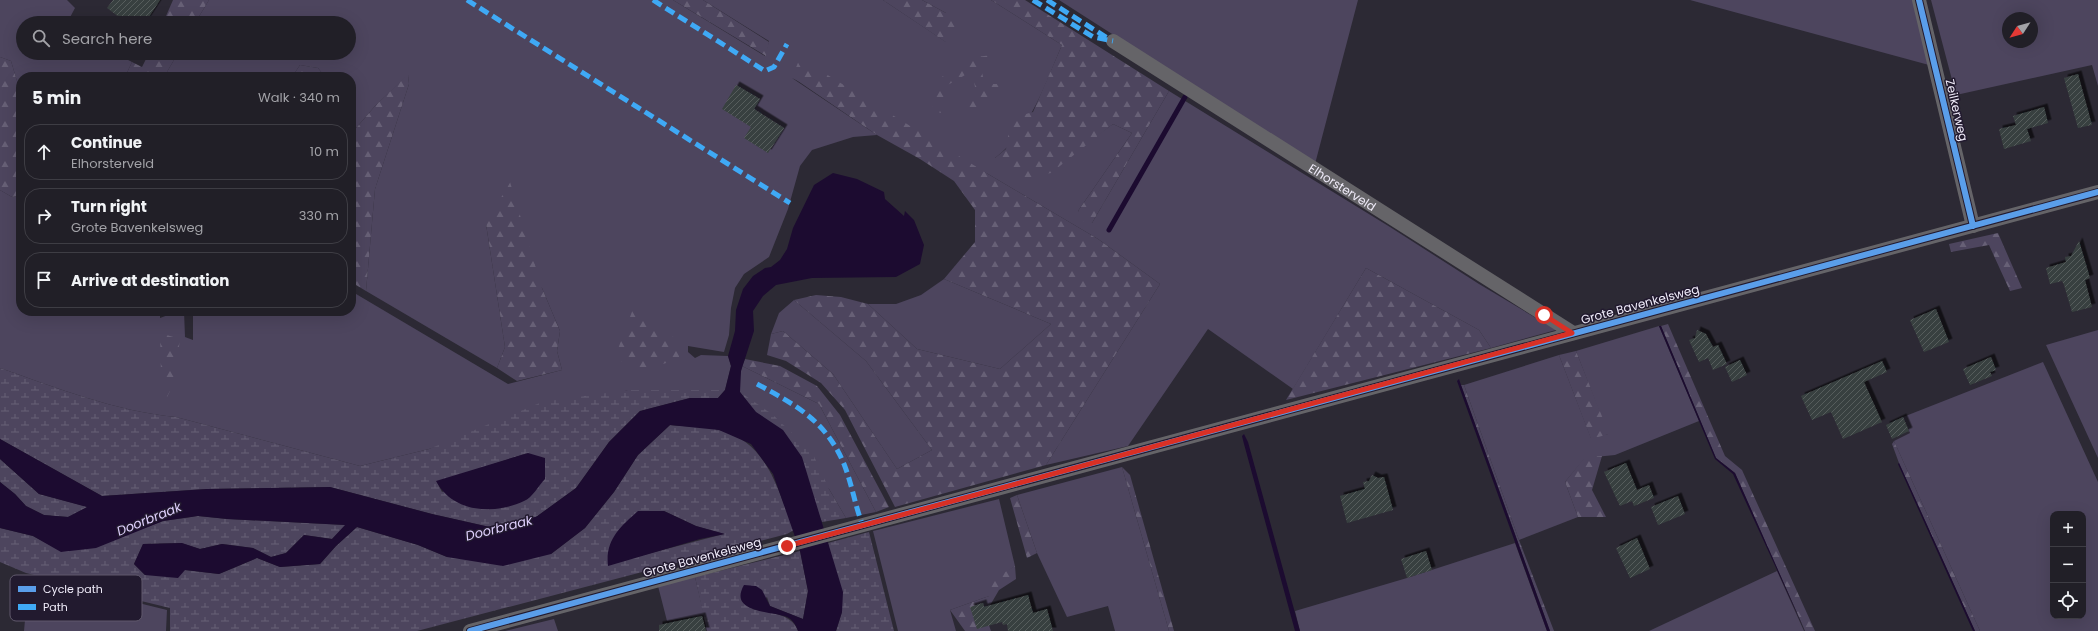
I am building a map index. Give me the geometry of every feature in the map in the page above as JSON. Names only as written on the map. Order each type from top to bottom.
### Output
[{"type":"street","name":"Zeilkerweg","points":[[1919,0],[1973,226]]},
{"type":"street","name":"Elhorsterveld","points":[[1113,41],[1572,333]]},
{"type":"street","name":"Grote Bavenkelsweg","points":[[470,631],[2098,192]]},
{"type":"green space","points":[[0,0],[67,0],[75,8],[71,16],[16,16],[16,60],[128,60],[132,62],[127,72],[16,72],[16,78],[11,61],[0,57]]},
{"type":"green space","points":[[173,0],[209,0],[199,16],[166,16]]},
{"type":"green space","points":[[209,0],[673,0],[765,56],[769,41],[703,0],[883,0],[946,42],[946,13],[922,0],[991,0],[1062,45],[1043,91],[1027,121],[1007,147],[995,158],[1088,142],[1113,124],[1132,133],[1078,211],[1092,223],[1169,91],[1390,227],[1479,284],[1556,330],[1491,348],[1479,330],[1366,268],[1293,389],[1208,329],[1128,446],[1046,465],[1160,284],[1098,239],[988,174],[792,78],[877,135],[853,137],[812,150],[800,166],[788,209],[769,257],[744,274],[735,288],[731,308],[729,335],[724,352],[688,346],[688,352],[695,358],[701,355],[728,356],[731,366],[725,390],[628,390],[429,449],[360,466],[176,417],[131,410],[86,398],[0,368],[0,190],[12,197],[16,196],[16,316],[160,316],[160,318],[165,316],[184,316],[185,337],[193,340],[193,316],[356,316],[356,294],[508,384],[562,370],[557,351],[560,331],[542,288],[486,224],[505,347],[497,368],[366,291],[375,189],[409,84],[408,75],[375,106],[356,128],[356,72],[321,72],[318,68],[300,65],[295,72],[167,72],[174,60],[356,60],[356,16],[199,16]]},
{"type":"green space","points":[[673,0],[703,0],[769,42],[766,56]]},
{"type":"green space","points":[[883,0],[922,0],[946,13],[959,24],[947,43]]},
{"type":"green space","points":[[991,0],[1025,0],[1169,91],[1092,223],[1084,222],[1078,211],[1132,133],[1113,124],[1051,173],[1022,179],[995,158],[1006,149],[1011,118],[1033,112],[1062,45]]},
{"type":"green space","points":[[1059,0],[1358,0],[1315,164]]},
{"type":"green space","points":[[1690,0],[1913,0],[1929,65]]},
{"type":"green space","points":[[1931,0],[2098,0],[2098,86],[2092,65],[1956,95]]},
{"type":"green space","points":[[993,55],[992,60],[981,69],[985,84],[1000,84],[1004,91],[991,104],[967,109],[960,105],[975,87],[972,71],[946,86],[941,113],[932,110],[938,80],[967,58]]},
{"type":"green space","points":[[0,57],[11,61],[16,78],[16,196],[12,197],[0,190]]},
{"type":"green space","points":[[800,58],[988,174],[1098,239],[1160,284],[1046,465],[895,507],[845,410],[821,383],[786,361],[767,355],[771,334],[783,331],[833,374],[897,469],[932,450],[866,361],[794,300],[816,295],[841,297],[868,304],[917,349],[1000,369],[1051,324],[944,279],[975,242],[975,210],[954,181],[920,159],[877,135],[792,77]]},
{"type":"green space","points":[[146,60],[174,60],[167,72],[127,72],[132,62],[142,67]]},
{"type":"green space","points":[[300,65],[318,68],[321,72],[295,72]]},
{"type":"green space","points":[[408,74],[409,84],[375,189],[366,291],[356,285],[356,128],[375,106]]},
{"type":"green space","points":[[510,182],[542,288],[560,331],[557,351],[562,370],[517,381],[497,368],[505,347],[486,224]]},
{"type":"green space","points":[[1998,233],[2022,288],[2010,291],[1989,245],[1951,252],[1949,244]]},
{"type":"green space","points":[[1366,268],[1479,330],[1491,348],[1286,400]]},
{"type":"green space","points":[[944,279],[1051,324],[1000,369],[917,349],[868,304],[896,304],[921,295]]},
{"type":"green space","points":[[794,300],[866,361],[932,450],[897,469],[833,374],[783,331],[771,334],[779,313]]},
{"type":"green space","points":[[633,309],[679,341],[679,359],[637,372],[615,357]]},
{"type":"green space","points":[[1668,324],[1725,456],[1742,470],[1815,631],[1805,631],[1735,473],[1716,458],[1661,326]]},
{"type":"green space","points":[[1659,326],[1699,421],[1615,455],[1585,458],[1565,482],[1578,517],[1519,540],[1464,385],[1559,355],[1591,438],[1608,434],[1576,351]]},
{"type":"green space","points":[[2098,330],[2098,458],[2046,345]]},
{"type":"green space","points":[[160,333],[180,339],[174,383],[167,397],[161,374]]},
{"type":"green space","points":[[1576,351],[1609,434],[1591,439],[1559,355]]},
{"type":"green space","points":[[745,359],[780,366],[817,386],[840,415],[889,507],[876,512],[819,404],[742,366]]},
{"type":"green space","points":[[2043,362],[2098,482],[2098,631],[1980,631],[1894,441],[1910,433],[1903,417]]},
{"type":"green space","points":[[742,366],[819,404],[876,512],[846,518],[829,489],[740,392],[739,380]]},
{"type":"green space","points":[[0,368],[86,398],[131,410],[176,417],[360,466],[429,449],[542,402],[628,390],[725,390],[718,398],[690,398],[640,411],[609,442],[576,488],[525,525],[503,530],[432,514],[330,487],[207,489],[102,496],[0,439]],"holes":[[[528,453],[442,492],[437,482]]]},
{"type":"green space","points":[[1461,385],[1464,385],[1519,540],[1554,631],[1550,631]]},
{"type":"green space","points":[[740,392],[772,414],[812,452],[829,489],[846,518],[822,522],[783,430],[755,412]]},
{"type":"green space","points":[[670,425],[719,430],[736,436],[749,445],[760,456],[776,484],[794,530],[787,534],[417,631],[170,631],[170,608],[142,601],[142,575],[34,575],[0,562],[0,528],[33,536],[61,551],[134,532],[163,521],[198,516],[346,525],[332,539],[304,535],[286,553],[271,557],[253,548],[222,544],[200,549],[181,543],[143,544],[134,564],[145,575],[185,570],[219,574],[257,558],[280,567],[320,564],[336,546],[357,527],[418,545],[447,557],[551,554],[585,528],[614,492],[638,455]],"holes":[[[664,511],[696,526],[724,534],[628,559]]]},
{"type":"green space","points":[[1894,441],[1980,631],[1975,631],[1899,463],[1892,444]]},
{"type":"green space","points":[[1602,456],[1592,490],[1606,517],[1578,517],[1565,482],[1585,457]]},
{"type":"green space","points":[[0,459],[39,494],[88,507],[68,517],[44,515],[26,506],[15,494],[0,482]]},
{"type":"green space","points":[[1122,467],[1169,631],[1115,631],[1108,606],[1067,617],[1037,553],[1017,495]]},
{"type":"green space","points":[[1122,467],[1130,475],[1174,631],[1169,631]]},
{"type":"green space","points":[[1017,495],[1037,553],[1027,558],[1010,498]]},
{"type":"green space","points":[[999,499],[1015,566],[1004,574],[989,596],[950,610],[956,631],[898,631],[873,531]]},
{"type":"green space","points":[[869,532],[894,631],[836,631],[842,612],[828,543]]},
{"type":"green space","points":[[1515,543],[1547,631],[1300,631],[1295,611],[1407,578]]},
{"type":"green space","points":[[800,551],[808,591],[803,619],[770,606],[767,597],[752,609],[785,617],[795,625],[798,631],[707,631],[695,577]]},
{"type":"green space","points":[[1015,566],[1016,579],[999,590],[985,614],[991,631],[965,631],[950,610],[989,596],[988,582]]},
{"type":"green space","points":[[1777,571],[1804,631],[1649,631]]},
{"type":"green space","points":[[695,577],[704,615],[667,621],[658,586]]},
{"type":"green space","points":[[142,604],[167,610],[166,631],[24,631],[25,621],[142,621]]},
{"type":"green space","points":[[554,619],[558,631],[505,631]]},
{"type":"water","points":[[833,173],[857,179],[884,192],[885,199],[904,216],[905,211],[914,220],[924,245],[920,264],[896,277],[812,278],[776,285],[763,296],[753,311],[754,331],[741,371],[740,392],[756,412],[783,430],[802,457],[843,592],[842,612],[836,631],[798,631],[794,623],[787,617],[762,612],[746,606],[742,601],[741,594],[744,585],[756,586],[762,590],[770,606],[803,619],[808,591],[800,551],[773,474],[751,444],[719,430],[670,425],[638,455],[614,492],[585,528],[551,554],[503,566],[447,557],[418,545],[357,527],[336,546],[320,564],[280,567],[257,558],[219,574],[185,570],[178,578],[145,575],[134,564],[143,544],[182,543],[200,549],[222,544],[253,548],[271,557],[286,553],[304,535],[332,539],[345,525],[227,519],[198,516],[163,521],[96,548],[61,552],[33,536],[0,528],[0,482],[15,494],[26,506],[44,515],[68,517],[87,507],[39,494],[0,459],[0,439],[102,496],[207,489],[330,487],[432,514],[503,530],[525,525],[576,488],[609,442],[640,411],[690,398],[718,398],[725,390],[731,366],[728,356],[735,331],[736,310],[743,289],[753,276],[765,268],[771,267],[780,260],[787,249],[793,228],[814,185]]},
{"type":"water","points":[[1659,326],[1661,326],[1716,458],[1735,473],[1805,631],[1733,474],[1715,459]]},
{"type":"water","points":[[1459,379],[1550,631],[1547,631],[1457,381]]},
{"type":"water","points":[[1244,434],[1248,442],[1300,631],[1295,631],[1244,444],[1242,436]]},
{"type":"water","points":[[528,453],[545,458],[545,479],[530,497],[524,501],[512,505],[487,509],[463,505],[453,500],[443,492],[436,481]]},
{"type":"water","points":[[1899,463],[1975,631],[1973,631],[1898,464]]},
{"type":"water","points":[[638,511],[664,511],[696,526],[725,534],[700,539],[608,566],[611,541],[625,523]]},
{"type":"building","points":[[113,0],[160,0],[150,16],[118,16],[107,8]]},
{"type":"building","points":[[2078,74],[2092,125],[2078,128],[2064,78]]},
{"type":"building","points":[[736,85],[760,99],[754,109],[784,128],[768,153],[744,138],[751,127],[722,109]]},
{"type":"building","points":[[2044,107],[2048,123],[2027,129],[2031,141],[2004,149],[1999,129],[2016,125],[2013,116]]},
{"type":"building","points":[[2079,241],[2090,278],[2085,280],[2092,307],[2072,312],[2062,281],[2050,284],[2046,268],[2066,262],[2065,257],[2071,256]]},
{"type":"building","points":[[1936,309],[1949,342],[1924,352],[1910,320]]},
{"type":"building","points":[[1697,330],[1706,334],[1713,347],[1718,345],[1727,364],[1713,370],[1708,358],[1699,362],[1689,340],[1695,338]]},
{"type":"building","points":[[1991,357],[1996,370],[1990,372],[1992,376],[1970,385],[1963,369]]},
{"type":"building","points":[[1740,360],[1747,375],[1732,382],[1725,367]]},
{"type":"building","points":[[1882,361],[1887,372],[1864,382],[1882,422],[1843,439],[1831,412],[1812,420],[1801,396]]},
{"type":"building","points":[[1903,417],[1909,431],[1892,439],[1886,425]]},
{"type":"building","points":[[1626,463],[1637,490],[1649,485],[1654,498],[1634,506],[1632,501],[1620,506],[1604,472]]},
{"type":"building","points":[[1372,475],[1378,478],[1384,477],[1393,510],[1347,523],[1340,496],[1365,489],[1363,482],[1369,481]]},
{"type":"building","points":[[1678,496],[1685,514],[1658,525],[1651,507]]},
{"type":"building","points":[[1637,538],[1650,569],[1630,578],[1616,548]]},
{"type":"building","points":[[1426,551],[1432,570],[1407,578],[1401,559]]},
{"type":"building","points":[[1028,595],[1033,613],[1047,609],[1053,631],[1008,631],[1007,624],[1003,625],[1002,622],[977,629],[970,607],[983,603],[984,607]]},
{"type":"building","points":[[702,616],[706,631],[659,631],[659,625]]},
{"type":"waterway","points":[[1109,230],[1185,97]]},
{"type":"waterway","name":"Doorbraak","points":[[489,529],[538,519]]},
{"type":"marked path","points":[[467,0],[790,203]]},
{"type":"marked path","points":[[653,0],[765,71],[774,67],[787,44]]},
{"type":"marked path","points":[[1033,0],[1093,37],[1113,41]]},
{"type":"marked path","points":[[1047,0],[1109,39]]},
{"type":"marked path","points":[[757,384],[797,407],[819,425],[828,436],[837,449],[844,464],[863,526]]},
{"type":"cycle path","points":[[1919,0],[1973,226]]},
{"type":"cycle path","points":[[470,631],[2098,192]]},
{"type":"route","points":[[787,546],[1572,333],[1544,315]]}]
